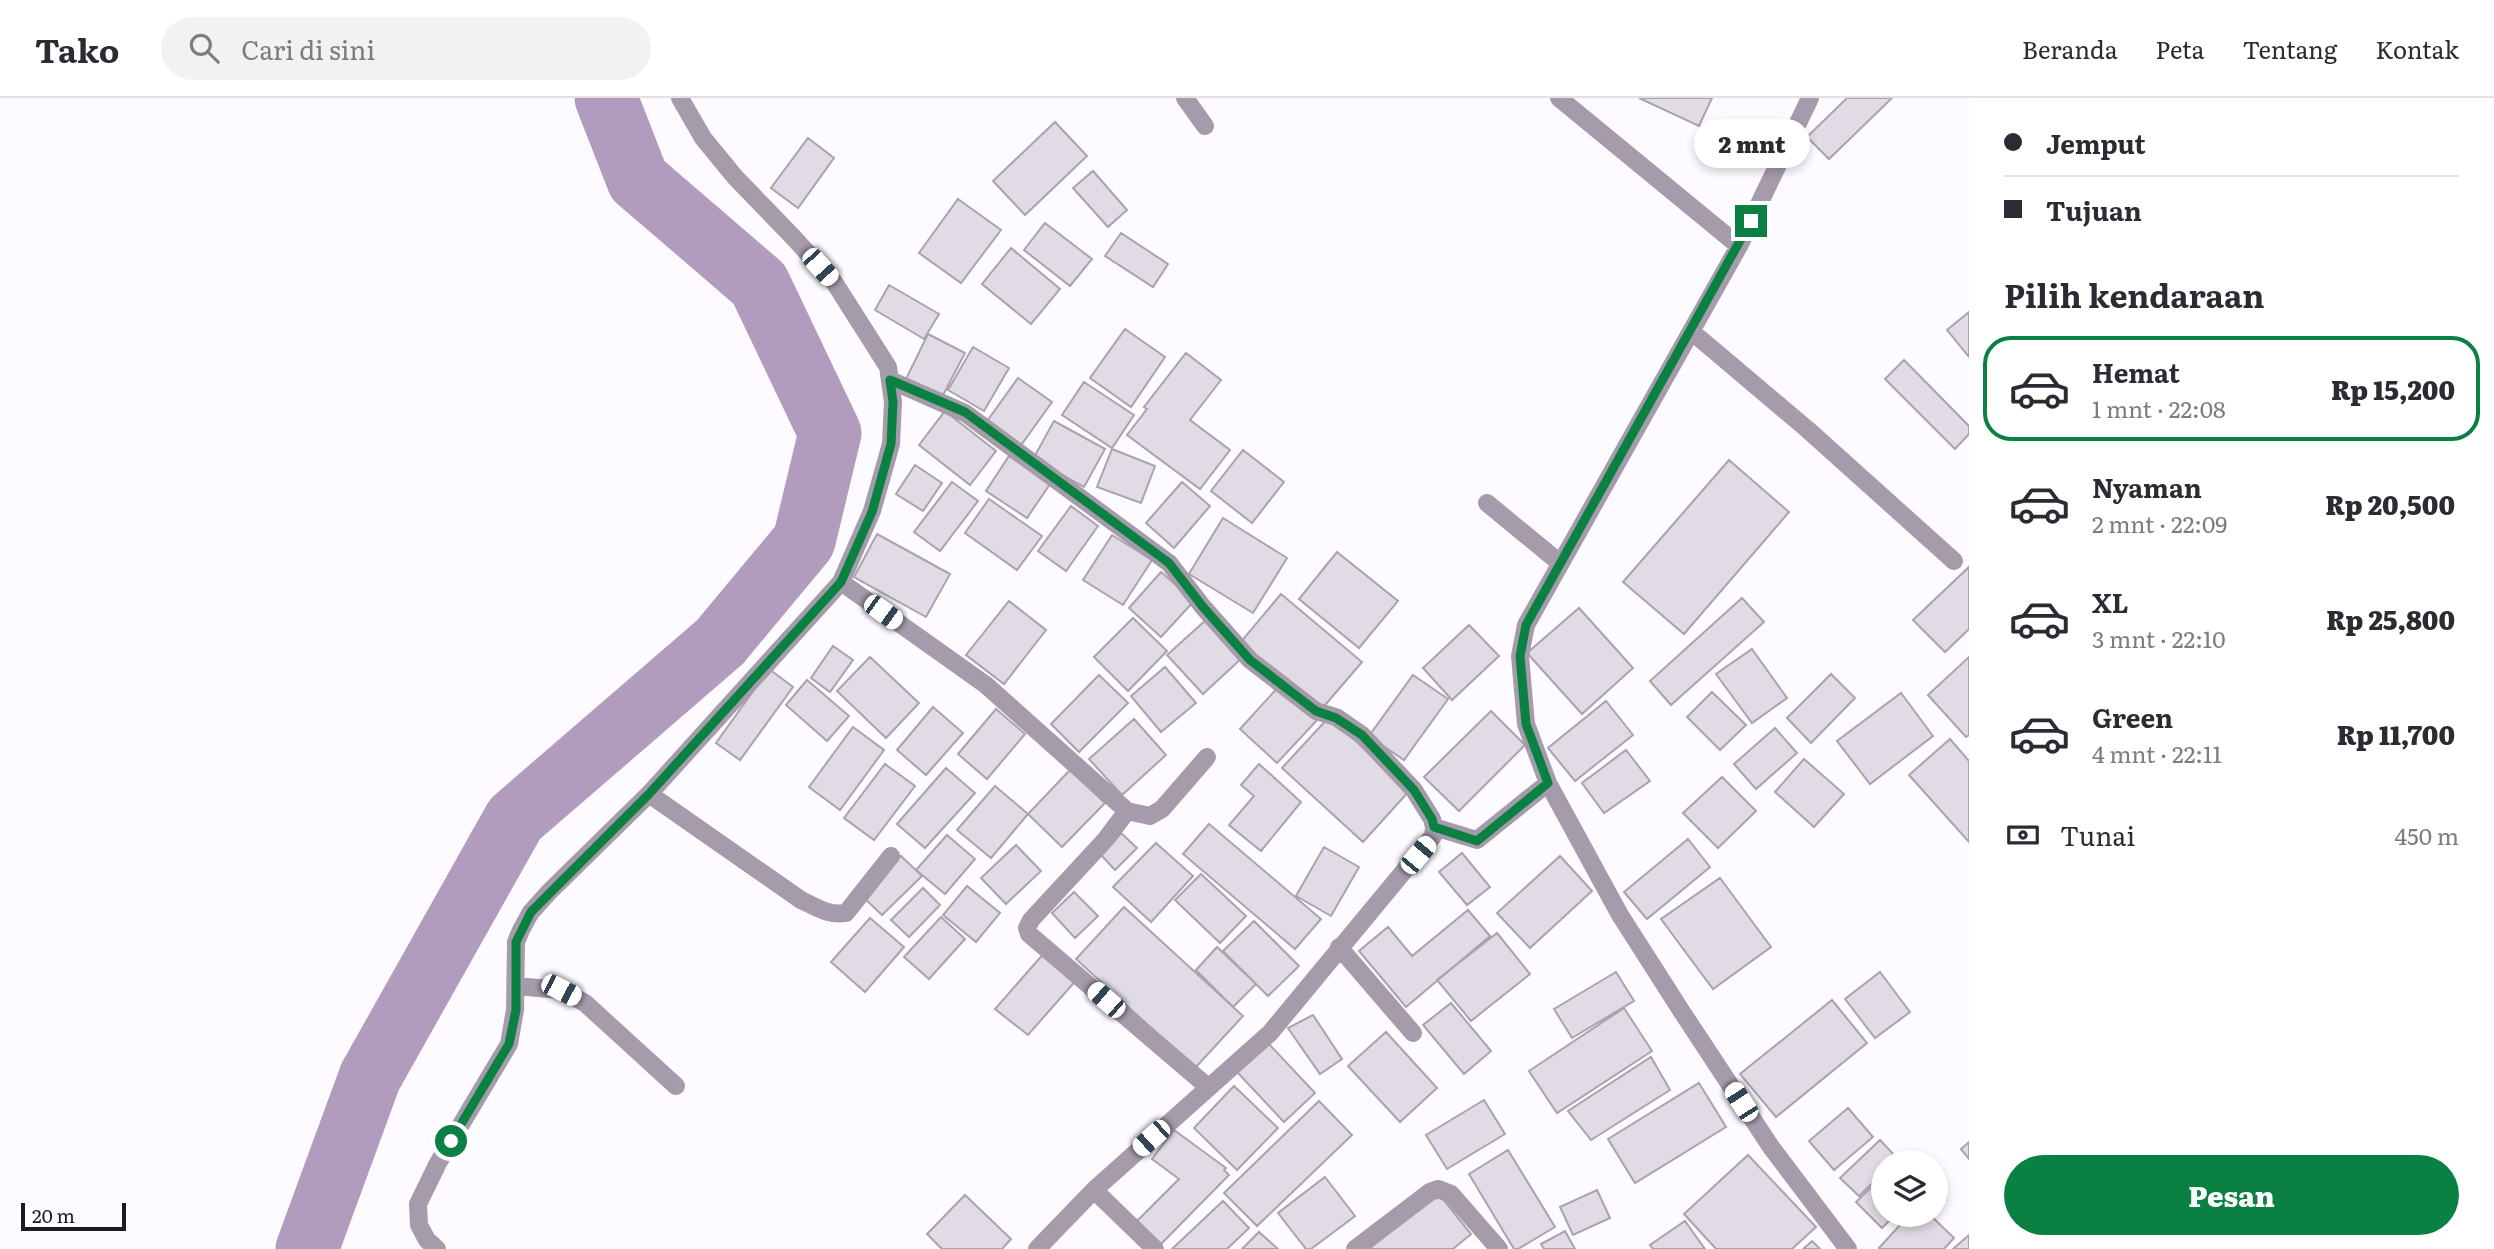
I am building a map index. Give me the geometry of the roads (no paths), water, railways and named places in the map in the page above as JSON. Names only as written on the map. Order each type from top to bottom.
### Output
[{"type":"street","points":[[437,1249],[427,1240],[419,1225],[418,1205],[438,1163],[509,1044],[516,1010],[516,942],[531,912],[649,794],[841,582],[872,512],[891,444],[893,402],[888,367],[834,282],[735,177],[703,138],[680,98]]},
{"type":"street","points":[[1185,98],[1205,126]]},
{"type":"street","points":[[1559,98],[1739,246]]},
{"type":"street","points":[[1810,98],[1739,246],[1526,625],[1520,656],[1526,724],[1548,783],[1620,915],[1771,1147],[1848,1249]]},
{"type":"street","points":[[1690,331],[1807,429],[1954,561]]},
{"type":"street","points":[[890,380],[965,412],[1169,563],[1203,607],[1250,660],[1316,711],[1336,718],[1362,735],[1414,790],[1434,827],[1433,836],[1270,1033],[1094,1190],[1037,1249]]},
{"type":"street","points":[[1487,503],[1560,564]]},
{"type":"street","points":[[841,582],[986,685],[1128,811],[1150,816],[1163,809],[1207,757]]},
{"type":"street","points":[[1434,827],[1477,841],[1548,783]]},
{"type":"street","points":[[649,794],[801,900],[836,915],[846,913],[891,856]]},
{"type":"street","points":[[1128,811],[1106,839],[1031,920],[1028,931],[1208,1087]]},
{"type":"street","points":[[1339,947],[1413,1034]]},
{"type":"street","points":[[516,986],[561,990],[585,1003],[676,1086]]},
{"type":"street","points":[[1355,1249],[1430,1192],[1438,1189],[1451,1194],[1499,1249]]},
{"type":"street","points":[[1094,1190],[1155,1249]]},
{"type":"waterway","points":[[307,1249],[370,1077],[515,819],[720,642],[804,541],[830,433],[759,284],[638,180],[606,98]]}]
